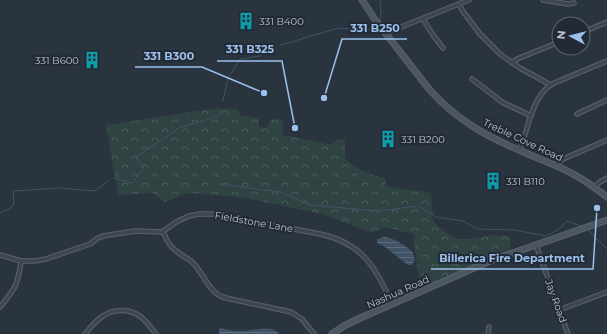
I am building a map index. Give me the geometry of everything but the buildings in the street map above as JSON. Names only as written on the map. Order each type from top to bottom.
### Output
[{"type":"main road","name":"Treble Cove Road","points":[[362,0],[368,12],[430,89],[459,117],[477,130],[497,141],[575,175],[607,197]]},
{"type":"main road","name":"Nashua Road","points":[[332,334],[351,323],[392,304],[490,261],[607,220]]},
{"type":"street","points":[[386,35],[391,31],[470,0]]},
{"type":"street","points":[[543,0],[568,4],[574,3]]},
{"type":"street","points":[[459,4],[480,34],[494,48],[512,63],[551,85]]},
{"type":"street","points":[[423,18],[443,48]]},
{"type":"street","points":[[591,29],[607,22]]},
{"type":"street","points":[[512,63],[517,59],[551,45]]},
{"type":"street","points":[[519,150],[531,116],[546,89],[551,85],[607,61]]},
{"type":"street","points":[[472,78],[502,102],[531,116]]},
{"type":"street","points":[[577,114],[607,100]]},
{"type":"street","points":[[555,165],[563,159],[607,140]]},
{"type":"street","points":[[594,187],[607,178]]},
{"type":"street","name":"Fieldstone Lane","points":[[163,232],[176,222],[189,216],[214,214],[332,237],[352,247],[366,259],[381,279],[392,304]]},
{"type":"street","points":[[0,255],[21,261],[35,261],[46,259],[90,244],[103,236],[135,231],[163,232],[171,247],[194,263],[216,293],[221,297],[291,312],[302,319],[314,334]]},
{"type":"street","name":"Jay Road","points":[[536,245],[568,334]]},
{"type":"street","points":[[0,307],[13,291],[17,282],[21,261]]},
{"type":"street","points":[[559,310],[607,292]]},
{"type":"street","points":[[85,334],[102,316],[120,310],[129,311],[138,315],[156,334]]},
{"type":"street","points":[[488,334],[489,327]]},
{"type":"green space","points":[[218,108],[238,109],[240,115],[259,118],[259,127],[267,128],[270,119],[283,120],[282,135],[331,145],[339,139],[345,139],[345,158],[354,166],[386,179],[386,186],[431,193],[433,221],[448,234],[459,239],[494,235],[510,236],[510,251],[420,287],[413,234],[385,227],[372,233],[322,214],[246,198],[188,193],[165,202],[152,193],[118,195],[106,125]]},
{"type":"water","points":[[384,237],[396,240],[413,253],[415,260],[412,265],[408,265],[385,247],[377,243],[377,239]]},
{"type":"water","points":[[220,328],[244,331],[266,328],[276,331],[279,334],[219,334]]},
{"type":"waterway","points":[[380,0],[380,21]]},
{"type":"waterway","points":[[281,45],[338,28],[372,30],[376,28]]},
{"type":"waterway","points":[[223,101],[228,78],[240,59],[260,56],[274,47]]},
{"type":"waterway","points":[[114,178],[132,183],[144,168],[136,157],[179,128],[219,116],[220,110]]},
{"type":"waterway","points":[[0,213],[12,207],[14,204],[13,191],[60,188],[95,191],[108,181]]},
{"type":"waterway","points":[[219,184],[280,192],[310,205],[378,211],[418,206],[436,217],[463,221],[477,229],[515,230],[546,236],[558,230],[567,221],[581,226]]},
{"type":"waterway","points":[[588,230],[607,249]]},
{"type":"place","name":"331 B400","points":[[246,21]]},
{"type":"place","name":"331 B600","points":[[92,60]]},
{"type":"place","name":"331 B300","points":[[264,93]]},
{"type":"place","name":"331 B250","points":[[324,98]]},
{"type":"place","name":"331 B325","points":[[295,128]]},
{"type":"place","name":"331 B200","points":[[388,139]]},
{"type":"place","name":"331 B110","points":[[493,181]]},
{"type":"place","name":"Billerica Fire Department","points":[[597,208]]}]
